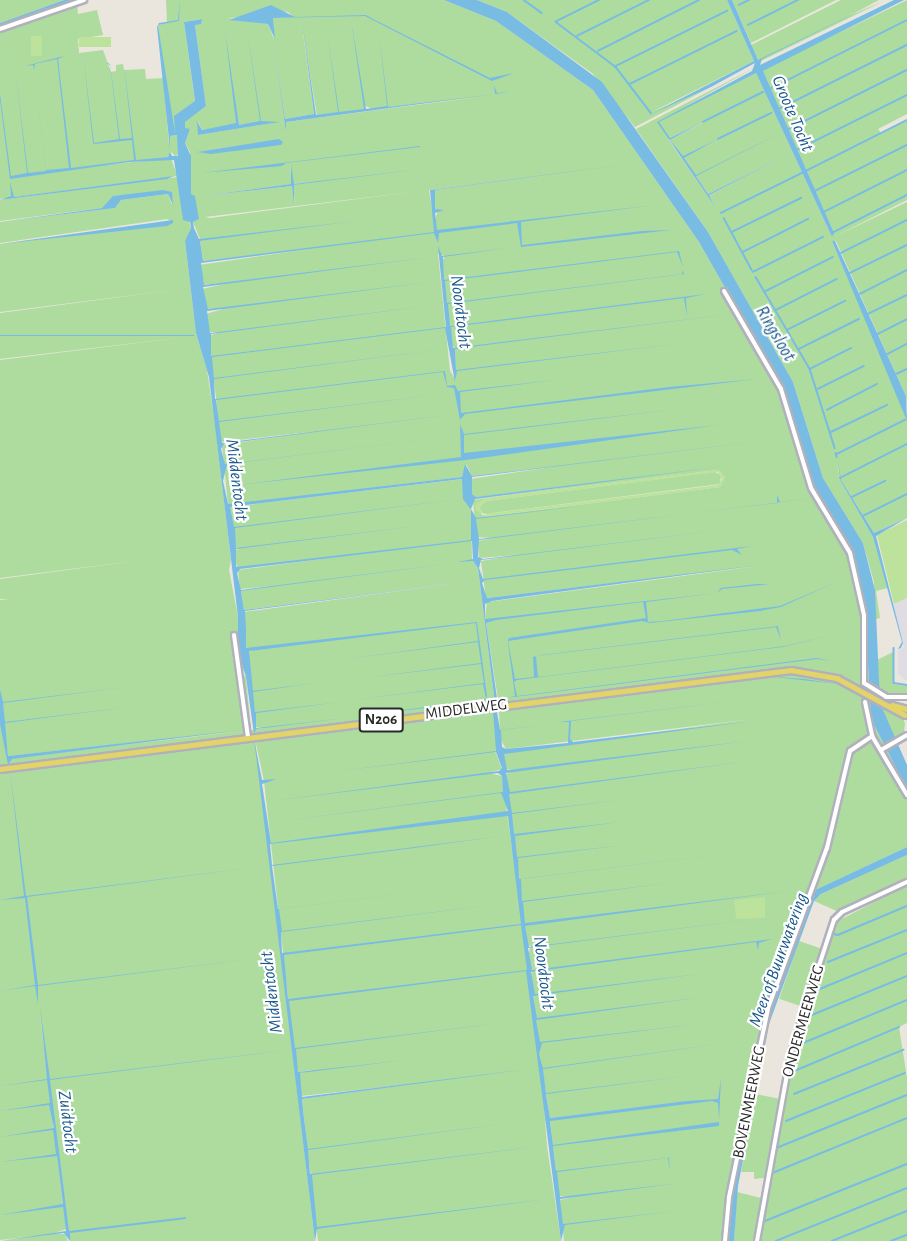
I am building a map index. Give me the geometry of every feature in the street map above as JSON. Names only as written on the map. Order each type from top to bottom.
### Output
[{"type":"main road","name":"MIDDELWEG","points":[[0,769],[784,670],[827,674],[869,690],[890,704],[906,711]]},
{"type":"main road","name":"N206","points":[[906,711],[907,722]]},
{"type":"street","points":[[0,29],[84,0]]},
{"type":"street","points":[[724,291],[781,389],[811,489],[850,553],[863,608],[863,681],[869,690]]},
{"type":"street","points":[[234,635],[248,737]]},
{"type":"street","points":[[880,696],[893,699],[907,697]]},
{"type":"street","points":[[865,702],[872,736],[883,749],[907,795]]},
{"type":"street","points":[[883,749],[906,736],[907,728]]},
{"type":"street","name":"BOVENMEERWEG","points":[[725,1241],[729,1197],[768,1008],[828,848],[850,751],[872,736]]},
{"type":"street","name":"ONDERMEERWEG","points":[[757,1241],[791,1052],[834,920],[842,912],[907,882]]},
{"type":"shaded area","points":[[907,598],[907,680],[905,680],[898,674],[898,651],[904,647],[893,605]]},
{"type":"green space","points":[[0,0],[64,0],[0,23]]},
{"type":"green space","points":[[75,0],[89,0],[77,4],[78,14],[97,10],[103,35],[78,39],[79,53],[103,50],[111,72],[116,71],[116,65],[123,64],[124,70],[145,69],[146,79],[163,78],[169,144],[170,136],[178,135],[180,151],[176,157],[171,152],[168,157],[85,167],[171,158],[177,176],[0,199],[0,27]]},
{"type":"green space","points":[[166,0],[444,0],[496,21],[593,90],[699,242],[782,388],[810,481],[850,546],[860,581],[866,621],[871,719],[907,789],[907,847],[813,891],[770,1007],[727,1241],[564,1241],[560,1200],[574,1197],[559,1196],[550,1120],[692,1101],[550,1118],[540,1055],[547,1146],[561,1241],[318,1241],[302,1099],[413,1084],[301,1096],[298,1074],[313,1070],[298,1072],[295,1059],[264,781],[255,739],[315,1241],[70,1241],[39,1007],[66,1229],[52,1234],[65,1234],[68,1241],[2,1241],[35,1236],[0,1240],[0,702],[8,765],[12,758],[242,731],[8,756],[0,689],[0,600],[9,599],[0,599],[0,579],[142,560],[0,578],[0,360],[194,336],[0,359],[0,313],[181,289],[0,312],[0,244],[173,223],[167,219],[0,243],[0,222],[114,208],[121,200],[168,194],[172,205],[172,192],[114,196],[102,208],[0,221],[0,200],[178,177],[191,229],[185,241],[196,333],[207,370],[215,424],[231,560],[229,570],[238,617],[238,652],[244,671],[241,672],[246,677],[251,730],[264,728],[256,727],[247,654],[251,650],[246,648],[244,612],[472,581],[244,610],[241,591],[273,586],[240,589],[238,570],[374,552],[237,568],[234,551],[239,549],[234,546],[230,507],[463,479],[464,499],[471,510],[472,560],[478,568],[495,704],[498,699],[485,617],[487,602],[758,566],[486,598],[481,561],[517,555],[479,558],[478,541],[493,538],[476,537],[473,500],[486,498],[476,504],[482,515],[490,516],[720,487],[725,477],[718,470],[495,497],[573,486],[476,497],[472,494],[470,479],[559,466],[472,476],[466,464],[462,477],[228,505],[222,445],[318,431],[221,442],[209,336],[220,332],[209,332],[206,314],[226,308],[206,309],[202,289],[234,282],[202,285],[199,265],[323,247],[203,261],[200,241],[227,237],[200,239],[193,222],[198,219],[195,197],[191,194],[190,152],[185,143],[190,129],[185,129],[185,121],[206,106],[195,25],[201,19],[184,22],[195,102],[173,133],[158,25],[167,23]],"holes":[[[261,9],[288,12],[294,17],[273,18],[274,39],[268,24],[228,18],[244,17]],[[302,25],[317,116],[364,110],[364,105],[372,109],[478,97],[286,122],[286,133],[274,43],[285,119],[314,114]],[[235,103],[239,125],[279,122],[198,135],[198,121],[202,130],[236,125]],[[274,142],[280,145],[197,152],[258,143]],[[290,164],[293,184],[318,182],[293,185],[295,205],[292,186],[202,196],[292,184]],[[571,172],[435,190],[434,208],[438,211],[434,222],[429,190]],[[420,191],[210,218],[205,217],[255,211]],[[438,254],[445,256],[441,264],[452,346],[455,348],[456,380],[450,371]],[[499,710],[500,738],[506,749],[752,719],[504,753],[504,769],[516,770],[506,774],[513,834],[517,834],[514,838],[527,945],[531,946],[528,955],[530,969],[534,970],[531,974],[534,1006],[502,776],[488,773],[502,769],[495,751],[498,748],[494,711]]]},
{"type":"green space","points":[[477,0],[727,0],[754,61],[652,112],[711,87],[635,127],[593,74],[507,12]]},
{"type":"green space","points":[[732,0],[836,0],[751,43]]},
{"type":"green space","points":[[841,0],[879,0],[847,17],[886,0],[759,62],[751,45]]},
{"type":"green space","points":[[907,0],[907,114],[878,129],[881,133],[907,120],[907,200],[834,237],[907,202],[907,408],[906,396],[836,241],[832,241],[907,416],[907,518],[874,533],[841,480],[837,462],[840,480],[873,537],[888,588],[876,591],[880,618],[876,619],[874,582],[863,543],[823,478],[793,382],[708,232],[636,129],[756,67],[686,106],[756,73],[832,237],[833,231],[762,70]],"holes":[[[708,120],[670,140],[683,157],[720,138],[683,158],[708,194],[789,154],[709,195],[715,207],[668,139]]]},
{"type":"green space","points":[[31,36],[42,36],[42,56],[31,56]]},
{"type":"green space","points":[[79,37],[111,37],[111,47],[79,47]]},
{"type":"green space","points":[[718,470],[725,477],[720,487],[490,516],[476,511],[475,504],[486,498]],"holes":[[[718,472],[722,479],[718,485],[493,513],[483,513],[479,508],[487,501]]]},
{"type":"green space","points":[[715,472],[721,475],[720,484],[493,513],[483,513],[478,506],[487,501]]},
{"type":"green space","points":[[907,520],[907,598],[894,604],[877,535]]},
{"type":"green space","points":[[893,652],[893,684],[907,686],[907,695],[902,697],[879,691],[877,660]]},
{"type":"green space","points":[[880,703],[902,716],[905,723],[904,732],[894,740]]},
{"type":"green space","points":[[907,855],[907,881],[839,912],[814,901],[821,894]]},
{"type":"green space","points":[[907,885],[907,1023],[899,1027],[907,1078],[907,1241],[759,1241],[796,1046],[836,922]]},
{"type":"green space","points":[[765,897],[765,918],[736,919],[734,900]]},
{"type":"green space","points":[[799,941],[822,949],[802,1006],[779,999]]},
{"type":"green space","points":[[756,1094],[780,1099],[765,1178],[754,1179],[754,1172],[741,1172]]},
{"type":"green space","points":[[737,1192],[761,1198],[755,1241],[734,1241]]},
{"type":"water","points":[[64,0],[75,0],[0,27],[0,23]]},
{"type":"water","points":[[180,0],[179,21],[158,25],[178,20]]},
{"type":"water","points":[[444,0],[477,0],[507,12],[602,82],[708,232],[793,382],[823,478],[863,543],[875,590],[880,703],[907,765],[907,789],[871,719],[865,611],[851,549],[812,486],[782,388],[699,242],[593,90],[496,21]]},
{"type":"water","points":[[727,0],[732,0],[758,60],[882,0],[762,59],[760,65],[894,0],[904,0],[763,71],[834,233],[832,237],[756,73],[659,122],[670,138],[703,122],[670,140],[683,156],[718,139],[684,158],[696,175],[780,133],[696,176],[708,194],[789,154],[709,195],[715,207],[657,122],[752,71],[755,63],[711,87],[651,114],[754,61]]},
{"type":"water","points":[[271,5],[295,17],[366,15],[490,78],[514,73],[492,81],[365,16],[273,18],[275,39],[268,24],[229,20]]},
{"type":"water","points":[[202,19],[201,24],[195,25],[206,106],[185,122],[185,128],[190,129],[185,143],[191,156],[191,194],[195,196],[199,219],[193,222],[199,239],[355,221],[200,241],[203,261],[434,232],[430,190],[628,164],[435,190],[435,209],[444,210],[435,213],[437,230],[655,205],[521,222],[522,245],[642,231],[671,230],[521,247],[517,223],[439,233],[438,243],[434,233],[201,263],[204,285],[430,257],[203,287],[208,309],[430,282],[207,311],[210,333],[427,306],[211,334],[211,356],[446,327],[438,246],[442,256],[516,247],[443,257],[444,280],[679,251],[683,267],[677,252],[445,281],[447,303],[682,274],[683,270],[684,274],[448,304],[450,326],[706,294],[686,298],[687,317],[684,298],[451,327],[453,348],[732,314],[455,349],[456,370],[683,343],[457,371],[455,382],[445,328],[212,357],[214,378],[444,349],[214,379],[215,399],[445,371],[447,386],[455,385],[458,391],[555,380],[460,392],[461,413],[669,387],[757,379],[465,414],[460,420],[454,388],[447,387],[443,372],[216,400],[219,421],[442,394],[219,422],[222,443],[448,415],[224,444],[221,449],[225,464],[452,436],[227,464],[223,481],[228,504],[462,477],[465,464],[472,476],[777,439],[472,477],[472,494],[476,497],[725,466],[475,499],[471,509],[476,518],[589,505],[476,519],[479,539],[698,513],[479,540],[478,557],[483,559],[722,530],[481,560],[479,568],[483,579],[752,546],[737,549],[742,555],[732,550],[485,580],[482,583],[487,598],[759,565],[492,601],[485,604],[485,619],[717,593],[646,602],[648,622],[663,621],[780,606],[834,583],[781,607],[760,611],[650,623],[642,621],[508,641],[509,638],[646,618],[643,602],[486,623],[497,698],[495,704],[478,568],[473,561],[457,562],[473,559],[472,541],[240,569],[237,573],[241,590],[453,563],[241,591],[244,610],[472,581],[245,611],[246,648],[477,622],[487,696],[486,700],[483,701],[350,717],[486,699],[483,684],[353,700],[484,683],[481,664],[363,678],[481,663],[478,642],[346,659],[478,641],[476,623],[249,651],[253,691],[316,683],[253,692],[255,712],[341,702],[256,713],[256,728],[346,718],[256,729],[254,734],[246,677],[238,652],[238,617],[209,377],[196,333],[185,241],[191,228],[190,222],[183,220],[174,160],[129,162],[10,179],[0,94],[11,176],[27,173],[16,76],[28,173],[46,171],[34,72],[46,170],[69,168],[57,59],[35,64],[34,70],[33,65],[25,66],[64,56],[58,59],[71,168],[134,160],[132,140],[94,144],[93,143],[83,55],[94,143],[119,139],[110,65],[105,62],[110,64],[120,139],[132,138],[124,65],[136,160],[168,157],[170,152],[172,156],[178,156],[177,135],[170,136],[170,149],[157,27],[158,25],[175,133],[174,116],[195,101],[184,22]],"holes":[[[462,479],[463,499],[471,510],[471,540],[236,567],[236,549],[416,526],[236,548],[235,528],[460,499],[234,527],[230,507]]]},
{"type":"water","points":[[351,20],[366,109],[387,106],[379,32],[388,107],[495,94],[494,85],[497,93],[510,92],[286,122],[286,133],[274,43],[285,119],[314,114],[302,21],[316,115],[338,112],[328,37],[339,112],[364,109]]},
{"type":"water","points":[[225,31],[239,125],[260,121],[248,36],[261,121],[280,122],[198,135],[197,121],[202,130],[236,123]]},
{"type":"water","points":[[279,139],[283,142],[281,145],[211,154],[197,152]]},
{"type":"water","points":[[420,146],[286,163],[282,166],[201,173]]},
{"type":"water","points":[[291,164],[294,184],[421,169],[294,185],[294,205],[292,186],[202,196],[291,184]]},
{"type":"water","points":[[174,176],[167,179],[0,200],[11,196],[10,182],[14,197]]},
{"type":"water","points":[[163,190],[172,192],[173,205],[168,194],[121,200],[115,208],[0,222],[102,208],[113,196]]},
{"type":"water","points":[[173,220],[173,223],[167,226],[0,244]]},
{"type":"water","points":[[832,241],[835,241],[906,396],[907,421]]},
{"type":"water","points":[[0,335],[194,335],[0,336]]},
{"type":"water","points":[[678,409],[464,435],[464,453],[718,425],[466,460],[229,486],[461,457],[460,424],[464,434]]},
{"type":"water","points":[[838,461],[841,480],[874,533],[907,518],[876,536],[903,643],[898,649],[902,642],[873,537],[840,480]]},
{"type":"water","points":[[777,495],[780,502],[814,498],[777,503]]},
{"type":"water","points":[[770,584],[722,589],[717,593],[721,588]]},
{"type":"water","points":[[778,626],[781,640],[776,627],[538,656]]},
{"type":"water","points":[[831,635],[783,647],[517,680],[514,682],[517,696],[817,658],[832,661],[818,659],[507,698],[515,696],[508,641],[515,679],[534,677],[533,657],[536,656],[538,677],[785,646]]},
{"type":"water","points":[[766,676],[497,712],[500,730],[550,724],[501,730],[502,747],[506,749],[568,743],[569,722],[559,722],[749,699],[571,721],[570,739],[573,742],[752,721],[504,754],[507,770],[747,741],[506,773],[510,792],[749,761],[509,794],[512,813],[618,800],[512,814],[514,834],[620,822],[515,836],[517,857],[624,845],[518,858],[519,879],[753,850],[521,879],[522,901],[669,883],[523,902],[525,923],[788,891],[525,926],[529,947],[754,919],[528,948],[532,970],[772,939],[759,943],[758,950],[756,942],[531,972],[535,994],[706,973],[533,996],[537,1018],[703,997],[536,1020],[540,1042],[698,1024],[542,1043],[539,1054],[543,1068],[725,1043],[543,1069],[546,1093],[686,1076],[546,1094],[550,1118],[718,1099],[721,1078],[719,1120],[718,1103],[712,1101],[550,1121],[553,1145],[719,1122],[719,1126],[553,1146],[556,1171],[675,1157],[669,1158],[670,1172],[668,1158],[557,1172],[560,1197],[679,1183],[560,1199],[563,1224],[674,1211],[565,1225],[561,1241],[526,971],[289,1001],[295,1048],[507,1022],[296,1049],[298,1072],[406,1060],[300,1073],[302,1097],[529,1069],[302,1099],[308,1149],[517,1122],[308,1150],[310,1174],[541,1146],[312,1175],[317,1227],[548,1199],[317,1229],[315,1241],[254,739],[262,780],[277,779],[262,784],[271,843],[508,811],[501,793],[274,822],[503,792],[502,776],[498,773],[271,801],[499,771],[502,768],[496,752],[331,772],[496,751],[493,711],[269,738]],"holes":[[[508,816],[521,924],[282,953],[281,932],[499,904],[282,931],[279,909],[510,880],[278,909],[272,866],[502,836],[272,865],[270,844]],[[521,925],[527,970],[288,999],[284,955]]]},
{"type":"water","points":[[766,676],[805,679],[837,684]]},
{"type":"water","points":[[126,687],[3,703],[5,722],[128,707],[5,723],[8,756],[242,730],[12,759],[8,765],[0,724],[0,689],[3,702]]},
{"type":"water","points":[[10,770],[26,896],[263,866],[27,897],[38,985],[274,956],[38,986],[38,1004],[35,986],[0,991],[35,985],[25,898],[0,900],[24,896]]},
{"type":"water","points":[[907,847],[907,855],[821,894],[814,901],[769,1024],[738,1186],[734,1241],[727,1241],[730,1203],[770,1007],[813,891]]},
{"type":"water","points":[[40,1007],[50,1079],[287,1050],[50,1080],[69,1231],[186,1217],[186,1219],[70,1233],[70,1241],[64,1233],[0,1241],[66,1231],[63,1207],[0,1215],[63,1204],[57,1156],[0,1162],[56,1154],[53,1130],[0,1137],[54,1128],[49,1105],[0,1111],[50,1103],[47,1080],[0,1086],[47,1079]]},
{"type":"waterway","points":[[524,0],[542,13]]},
{"type":"waterway","points":[[600,0],[556,22],[616,67],[651,113]]},
{"type":"waterway","points":[[577,36],[649,0]]},
{"type":"waterway","points":[[598,51],[699,0]]},
{"type":"waterway","points":[[739,5],[749,0]]},
{"type":"waterway","points":[[748,25],[798,0]]},
{"type":"waterway","points":[[616,66],[727,11]]},
{"type":"waterway","name":"Groote Tocht","points":[[768,90],[907,20]]},
{"type":"waterway","points":[[630,84],[737,31]]},
{"type":"waterway","name":"Groote Tocht","points":[[779,109],[907,45]]},
{"type":"waterway","name":"Groote Tocht","points":[[787,130],[907,70]]},
{"type":"waterway","name":"Groote Tocht","points":[[703,122],[763,92]]},
{"type":"waterway","name":"Groote Tocht","points":[[795,151],[907,95]]},
{"type":"waterway","name":"Groote Tocht","points":[[718,139],[771,113]]},
{"type":"waterway","points":[[806,171],[907,120]]},
{"type":"waterway","points":[[815,191],[907,145]]},
{"type":"waterway","points":[[822,213],[907,170]]},
{"type":"waterway","points":[[721,213],[802,173]]},
{"type":"waterway","points":[[834,232],[907,195]]},
{"type":"waterway","points":[[732,232],[801,198]]},
{"type":"waterway","points":[[724,218],[752,270]]},
{"type":"waterway","points":[[743,252],[808,219]]},
{"type":"waterway","points":[[841,253],[907,220]]},
{"type":"waterway","points":[[753,272],[823,237]]},
{"type":"waterway","points":[[850,273],[907,245]]},
{"type":"waterway","points":[[764,292],[833,257]]},
{"type":"waterway","points":[[860,294],[907,270]]},
{"type":"waterway","name":"Ringsloot","points":[[756,277],[810,369],[835,448]]},
{"type":"waterway","name":"Ringsloot","points":[[776,310],[837,279]]},
{"type":"waterway","points":[[868,314],[907,295]]},
{"type":"waterway","name":"Ringsloot","points":[[787,330],[845,301]]},
{"type":"waterway","name":"Ringsloot","points":[[799,349],[859,319]]},
{"type":"waterway","points":[[876,335],[907,319]]},
{"type":"waterway","points":[[884,356],[907,344]]},
{"type":"waterway","points":[[810,369],[851,348]]},
{"type":"waterway","points":[[818,389],[864,366]]},
{"type":"waterway","points":[[894,375],[907,369]]},
{"type":"waterway","points":[[827,410],[877,384]]},
{"type":"waterway","points":[[831,432],[887,405]]},
{"type":"waterway","points":[[837,454],[905,420]]},
{"type":"waterway","points":[[840,478],[907,444]]},
{"type":"waterway","points":[[836,453],[837,457]]},
{"type":"waterway","points":[[852,497],[885,481]]},
{"type":"waterway","points":[[863,516],[907,494]]},
{"type":"waterway","points":[[894,648],[894,683],[907,685]]},
{"type":"waterway","points":[[834,934],[838,935],[907,906]]},
{"type":"waterway","points":[[828,962],[907,930]]},
{"type":"waterway","points":[[815,991],[907,953]]},
{"type":"waterway","points":[[807,1017],[907,976]]},
{"type":"waterway","points":[[796,1046],[907,1000]]},
{"type":"waterway","points":[[792,1072],[899,1027]]},
{"type":"waterway","points":[[794,1094],[903,1050]]},
{"type":"waterway","points":[[786,1121],[905,1073]]},
{"type":"waterway","points":[[774,1149],[907,1095]]},
{"type":"waterway","points":[[770,1174],[907,1118]]},
{"type":"waterway","points":[[765,1221],[907,1164]]},
{"type":"waterway","points":[[776,1241],[907,1188]]},
{"type":"waterway","points":[[832,1241],[907,1211]]},
{"type":"waterway","points":[[891,1241],[907,1235]]},
{"type":"water label","name":"Noordtocht","points":[[460,312]]},
{"type":"water label","name":"Middentocht","points":[[236,480]]},
{"type":"water label","name":"Meer of Buurwatering","points":[[779,960]]},
{"type":"water label","name":"Noordtocht","points":[[543,973]]},
{"type":"water label","name":"Middentocht","points":[[272,992]]},
{"type":"water label","name":"Zuidtocht","points":[[67,1122]]}]
